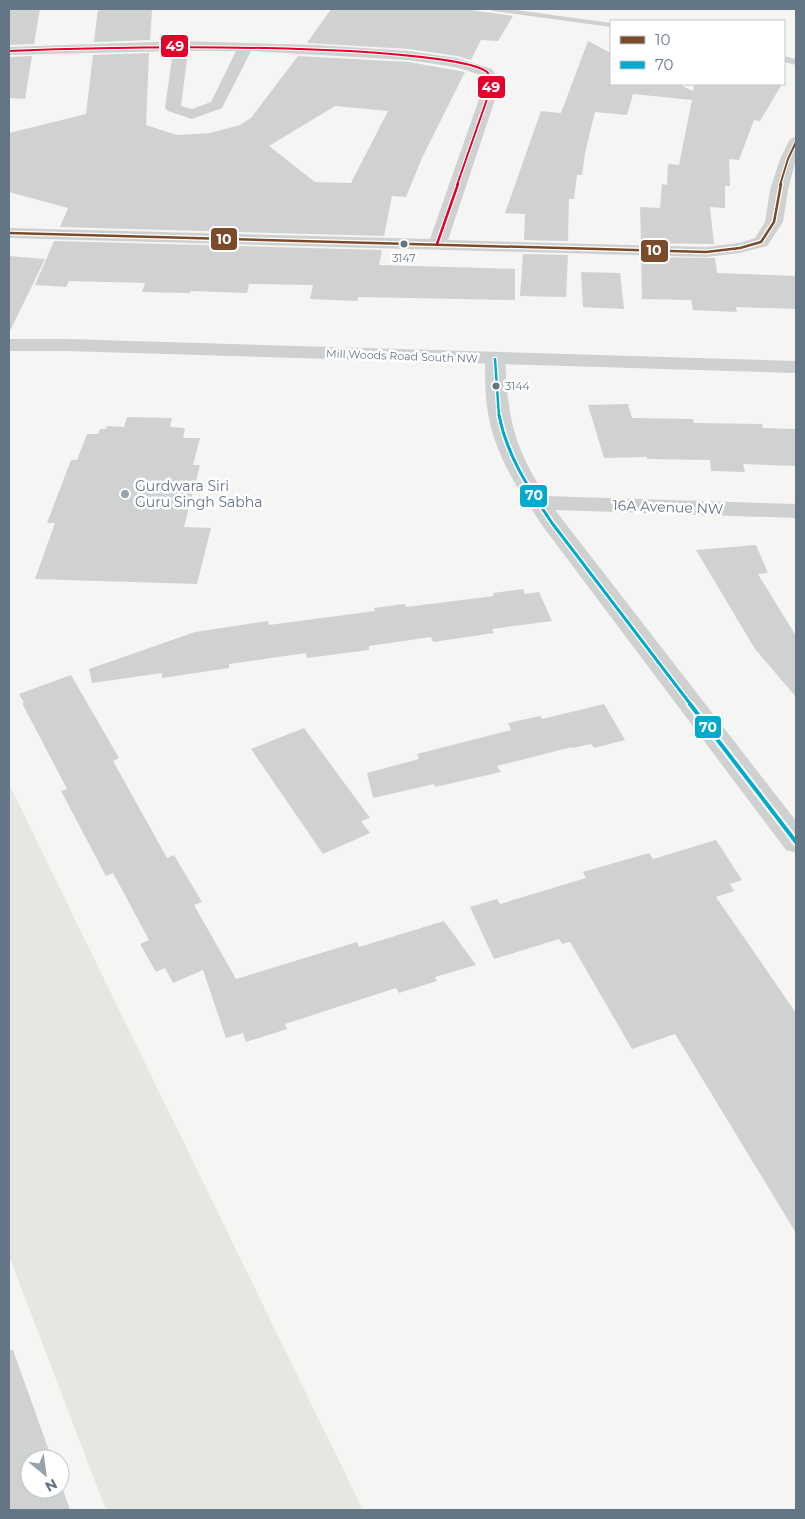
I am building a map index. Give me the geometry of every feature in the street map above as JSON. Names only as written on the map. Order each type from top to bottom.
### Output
[{"type":"street","points":[[181,45],[173,108],[192,114],[217,105],[246,46]]},
{"type":"street","points":[[9,51],[181,45],[246,46],[336,50],[454,61],[488,72],[493,82],[437,244]]},
{"type":"street","points":[[9,233],[706,252],[740,248],[761,242],[774,222],[779,190],[788,159],[796,142]]},
{"type":"street","name":"Mill Woods Road South NW","points":[[9,345],[86,345],[796,367]]},
{"type":"street","points":[[495,359],[499,419],[517,469],[539,503],[642,642],[796,842]]},
{"type":"street","name":"16A Avenue NW","points":[[539,503],[796,511]]},
{"type":"lane","points":[[493,9],[610,25]]},
{"type":"shaded area","points":[[9,784],[363,1510],[106,1510],[9,1256]]},
{"type":"building","points":[[9,9],[40,9],[34,44],[9,45]]},
{"type":"building","points":[[98,9],[152,9],[150,40],[94,42]]},
{"type":"building","points":[[331,9],[464,9],[513,16],[498,41],[481,40],[471,60],[409,49],[307,43]]},
{"type":"building","points":[[588,41],[610,52],[610,85],[680,85],[693,91],[694,85],[781,85],[760,121],[754,120],[739,160],[729,159],[730,186],[725,186],[725,208],[710,207],[714,244],[641,243],[640,207],[660,208],[662,184],[667,185],[668,164],[679,165],[692,100],[633,94],[627,115],[595,112],[585,153],[582,175],[577,175],[574,199],[569,199],[568,241],[524,240],[525,214],[505,213],[541,111],[561,113]]},
{"type":"building","points":[[149,53],[146,125],[177,135],[210,133],[240,125],[251,118],[298,56],[409,62],[465,72],[422,158],[406,197],[392,196],[384,236],[60,227],[68,208],[9,192],[9,133],[86,114],[93,55]],"holes":[[[335,106],[388,111],[351,183],[315,182],[269,146]]]},
{"type":"building","points":[[32,56],[25,99],[9,98],[9,57]]},
{"type":"building","points":[[54,241],[382,250],[379,265],[515,269],[515,300],[358,297],[358,301],[310,299],[313,285],[249,284],[247,293],[190,291],[190,293],[142,292],[145,283],[69,281],[66,287],[35,285]]},
{"type":"building","points":[[523,254],[568,255],[566,297],[520,296]]},
{"type":"building","points":[[9,256],[45,259],[9,333]]},
{"type":"building","points":[[641,257],[715,258],[717,273],[796,276],[796,309],[736,307],[737,312],[693,310],[691,300],[642,299]]},
{"type":"building","points":[[581,272],[620,273],[624,309],[583,307]]},
{"type":"building","points":[[628,404],[632,418],[693,419],[694,423],[762,424],[763,428],[796,429],[796,466],[743,464],[745,472],[711,471],[710,460],[647,459],[647,457],[604,458],[588,405]]},
{"type":"building","name":"Gurdwara Siri Guru Singh Sabha","points":[[127,417],[172,418],[170,427],[185,428],[183,438],[200,438],[193,465],[200,465],[184,527],[211,528],[197,584],[35,579],[55,523],[47,523],[71,460],[77,460],[87,434],[98,434],[100,429],[106,429],[107,426],[124,427]]},
{"type":"building","points":[[756,545],[768,573],[758,574],[796,636],[796,697],[755,649],[696,550]]},
{"type":"building","points":[[523,589],[525,594],[539,592],[552,621],[492,629],[494,633],[433,642],[431,637],[369,646],[369,650],[307,658],[306,653],[229,664],[229,668],[162,678],[162,673],[92,683],[89,669],[195,632],[268,621],[269,625],[375,611],[374,608],[405,604],[406,607],[494,596],[493,593]]},
{"type":"building","points":[[71,675],[119,758],[113,761],[167,858],[174,855],[202,902],[194,905],[236,979],[357,942],[359,947],[444,921],[476,965],[435,977],[437,981],[399,993],[396,988],[285,1024],[287,1029],[246,1042],[243,1033],[226,1038],[203,970],[173,983],[165,968],[156,972],[140,944],[149,940],[113,873],[106,876],[61,791],[67,789],[22,703],[24,703],[19,694]]},
{"type":"building","points":[[604,704],[625,740],[594,748],[591,744],[572,747],[497,766],[501,772],[435,787],[434,784],[373,798],[367,773],[419,759],[417,754],[511,730],[508,723],[540,716],[542,719]]},
{"type":"building","points":[[304,728],[370,818],[361,821],[370,833],[323,854],[251,749]]},
{"type":"building","points":[[716,840],[742,880],[730,884],[734,891],[716,897],[796,1013],[796,1233],[675,1034],[632,1049],[570,942],[562,944],[559,939],[494,959],[470,907],[497,899],[500,904],[586,878],[583,872],[649,853],[653,859]]},
{"type":"building","points":[[9,1350],[13,1350],[48,1449],[20,1449],[20,1499],[66,1499],[70,1510],[9,1510]]},
{"type":"transit line","name":"49","points":[[9,51],[185,46],[273,47],[425,57],[441,59],[487,72],[493,82],[437,244]]},
{"type":"transit line","name":"10","points":[[9,233],[706,252],[740,248],[761,242],[774,222],[779,190],[788,159],[796,142]]},
{"type":"transit line","name":"70","points":[[495,359],[497,406],[500,421],[508,449],[528,487],[552,523],[796,842]]},
{"type":"place","name":"3147","points":[[404,244]]},
{"type":"place","name":"3144","points":[[496,386]]},
{"type":"place","name":"Gurdwara Siri Guru Singh Sabha","points":[[125,494]]}]
